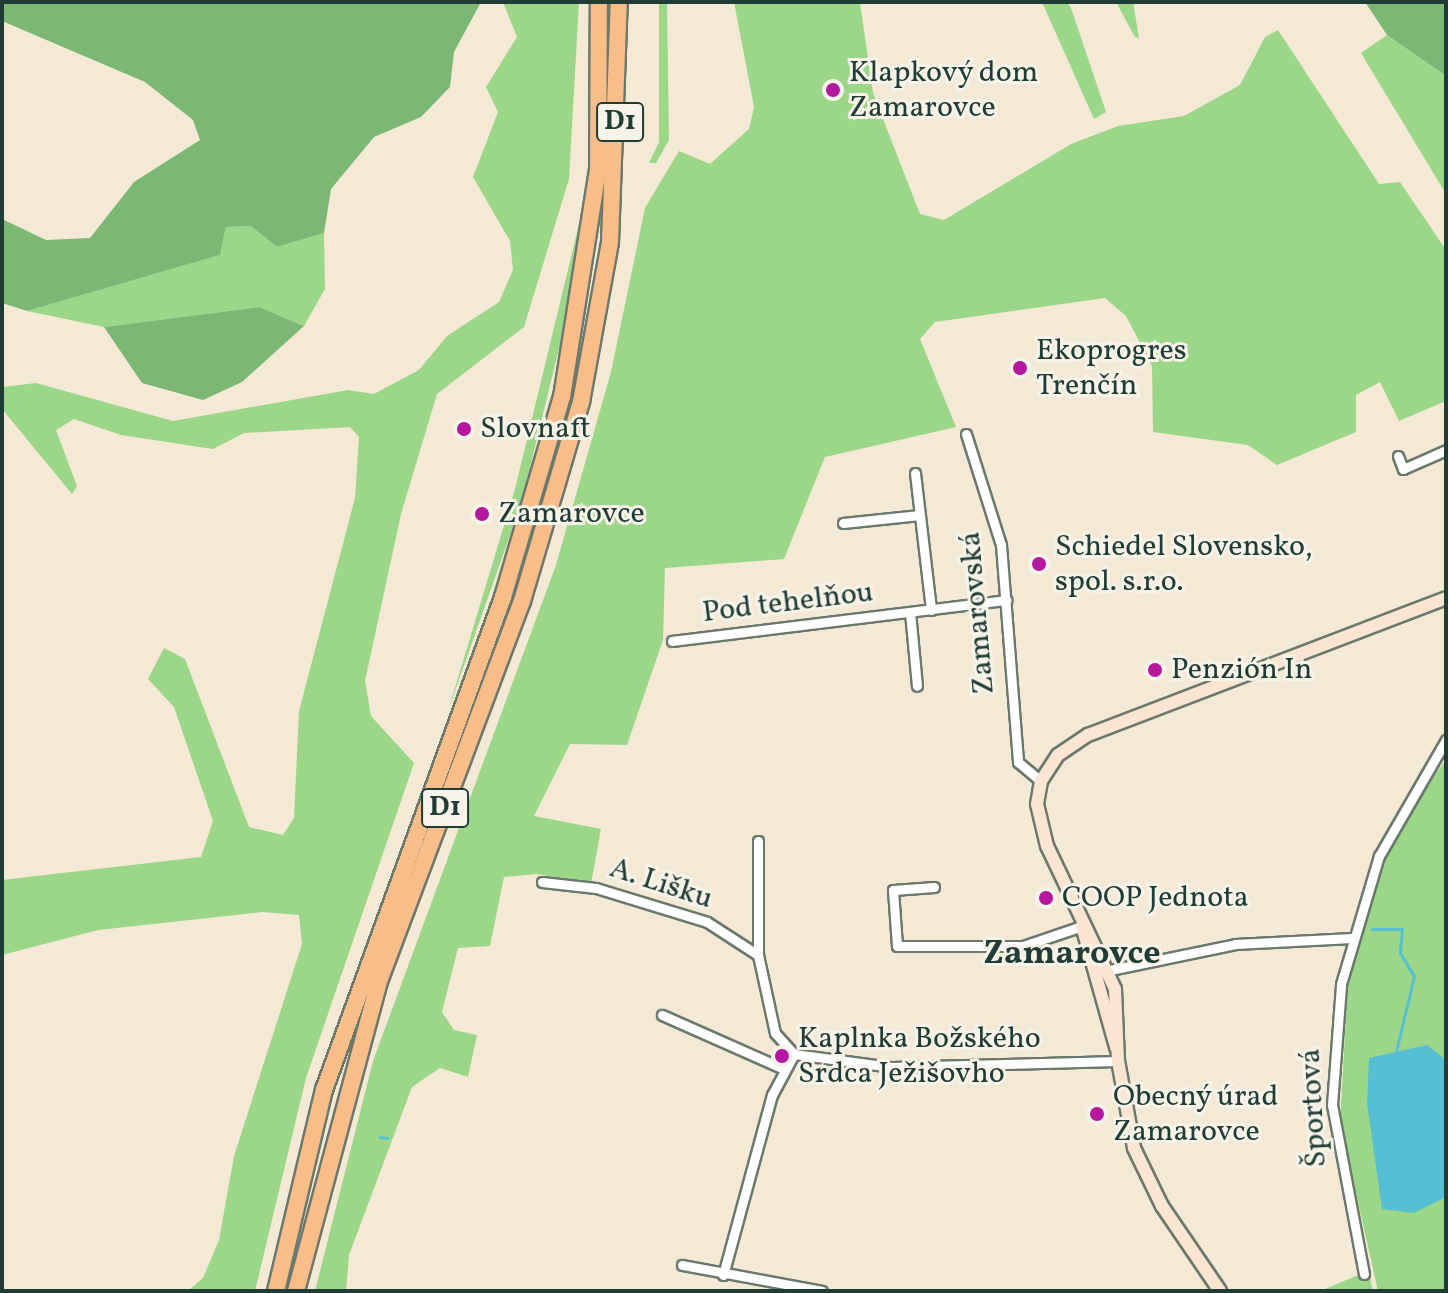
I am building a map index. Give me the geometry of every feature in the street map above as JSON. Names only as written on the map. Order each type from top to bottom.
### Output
[{"type":"highway","name":"D1","points":[[276,1291],[324,1090],[503,597],[562,397],[598,169],[599,2]]},
{"type":"highway","name":"D1","points":[[296,1291],[378,984],[513,628],[581,402],[610,242],[619,2]]},
{"type":"main road","points":[[1117,1055],[1110,970],[1082,926],[1042,829],[1041,781],[1058,755],[1088,735],[1446,598]]},
{"type":"main road","points":[[1082,926],[1087,965],[1117,1055],[1146,1177],[1220,1291]]},
{"type":"street","name":"Zamarovská","points":[[966,434],[995,513],[1006,600],[1018,762],[1041,781]]},
{"type":"street","points":[[1398,456],[1403,469],[1446,450]]},
{"type":"street","points":[[915,473],[931,610]]},
{"type":"street","points":[[843,523],[920,515]]},
{"type":"street","name":"Pod tehelňou","points":[[672,641],[1006,600]]},
{"type":"street","name":"Pod tehelňou","points":[[910,612],[917,686]]},
{"type":"street","name":"Športová","points":[[1364,1274],[1338,1165],[1331,1078],[1352,938],[1392,827],[1446,740]]},
{"type":"street","name":"A. Lišku","points":[[758,841],[758,955],[775,1033],[794,1054]]},
{"type":"street","name":"A. Lišku","points":[[542,882],[596,888],[707,922],[758,955]]},
{"type":"street","points":[[934,887],[893,890],[897,946],[1023,946],[1082,926]]},
{"type":"street","points":[[1110,970],[1235,944],[1352,938]]},
{"type":"street","points":[[662,1015],[784,1069]]},
{"type":"street","points":[[723,1275],[784,1069],[794,1054],[892,1067],[1117,1055]]},
{"type":"street","points":[[682,1265],[822,1291]]},
{"type":"green space","points":[[2,2],[481,2],[454,52],[450,87],[421,117],[374,137],[331,189],[324,233],[277,247],[251,226],[226,227],[220,255],[27,311],[2,303],[2,219],[46,240],[90,238],[134,182],[200,140],[193,120],[145,82],[2,21]]},
{"type":"green space","points":[[503,2],[579,2],[569,179],[524,327],[437,394],[401,514],[365,681],[371,716],[414,763],[306,1078],[255,1291],[188,1291],[203,1278],[219,1240],[234,1156],[302,944],[299,915],[262,912],[98,930],[2,955],[2,880],[201,857],[213,821],[174,707],[148,679],[164,648],[185,659],[249,827],[283,835],[294,818],[299,711],[355,498],[359,437],[350,427],[244,433],[213,449],[121,435],[74,419],[56,430],[77,486],[72,494],[2,409],[2,387],[36,383],[173,421],[348,390],[374,394],[419,370],[447,336],[499,302],[513,270],[510,241],[473,177],[498,112],[486,87],[517,37]]},
{"type":"green space","points":[[659,2],[667,2],[669,140],[656,163],[649,163],[659,142]]},
{"type":"green space","points":[[734,2],[860,2],[873,93],[920,214],[944,220],[1071,144],[1118,126],[1184,116],[1240,85],[1265,37],[1278,30],[1379,184],[1400,182],[1446,250],[1446,401],[1399,421],[1380,382],[1356,395],[1356,432],[1277,465],[1248,445],[1153,432],[1152,366],[1126,316],[1105,298],[935,322],[920,339],[956,427],[825,457],[784,559],[665,568],[663,640],[627,745],[570,744],[534,816],[601,829],[591,884],[537,874],[504,877],[490,946],[458,948],[442,1012],[454,1030],[477,1035],[468,1077],[440,1068],[412,1087],[349,1255],[346,1291],[315,1291],[373,1061],[556,565],[611,372],[645,208],[679,151],[710,164],[749,129],[754,107]]},
{"type":"green space","points":[[1042,2],[1067,2],[1071,8],[1106,112],[1094,119]]},
{"type":"green space","points":[[1116,2],[1133,2],[1139,38],[1135,37]]},
{"type":"green space","points":[[1365,2],[1446,2],[1446,76],[1387,35]]},
{"type":"green space","points":[[1387,35],[1446,76],[1446,194],[1361,53]]},
{"type":"green space","points":[[580,220],[567,316],[521,504],[448,711],[515,489]]},
{"type":"green space","points":[[251,226],[277,247],[324,233],[325,289],[304,326],[259,307],[104,327],[27,311],[220,255],[226,227]]},
{"type":"green space","points":[[259,307],[304,326],[242,382],[203,400],[142,383],[104,327]]},
{"type":"green space","points":[[1446,760],[1446,1291],[1378,1291],[1340,1122],[1349,965],[1360,910],[1400,819]]},
{"type":"green space","points":[[1368,1271],[1373,1291],[1320,1291]]},
{"type":"water","points":[[1427,1045],[1446,1060],[1446,1197],[1414,1213],[1382,1209],[1367,1103],[1369,1058]]},
{"type":"waterway","points":[[1372,929],[1402,929],[1400,953],[1414,976],[1395,1056]]},
{"type":"waterway","points":[[380,1137],[387,1138]]},
{"type":"place","name":"Klapkový dom Zamarovce","points":[[833,90]]},
{"type":"place","name":"Ekoprogres Trenčín","points":[[1020,368]]},
{"type":"place","name":"Slovnaft","points":[[464,429]]},
{"type":"place","name":"Zamarovce","points":[[482,514]]},
{"type":"place","name":"Schiedel Slovensko, spol. s.r.o.","points":[[1039,564]]},
{"type":"place","name":"Penzión In","points":[[1155,670]]},
{"type":"place","name":"COOP Jednota","points":[[1046,898]]},
{"type":"place","name":"Kaplnka Božského Srdca Ježišovho","points":[[782,1056]]},
{"type":"place","name":"Obecný úrad Zamarovce","points":[[1097,1114]]},
{"type":"district","name":"Zamarovce","points":[[1072,955]]}]
